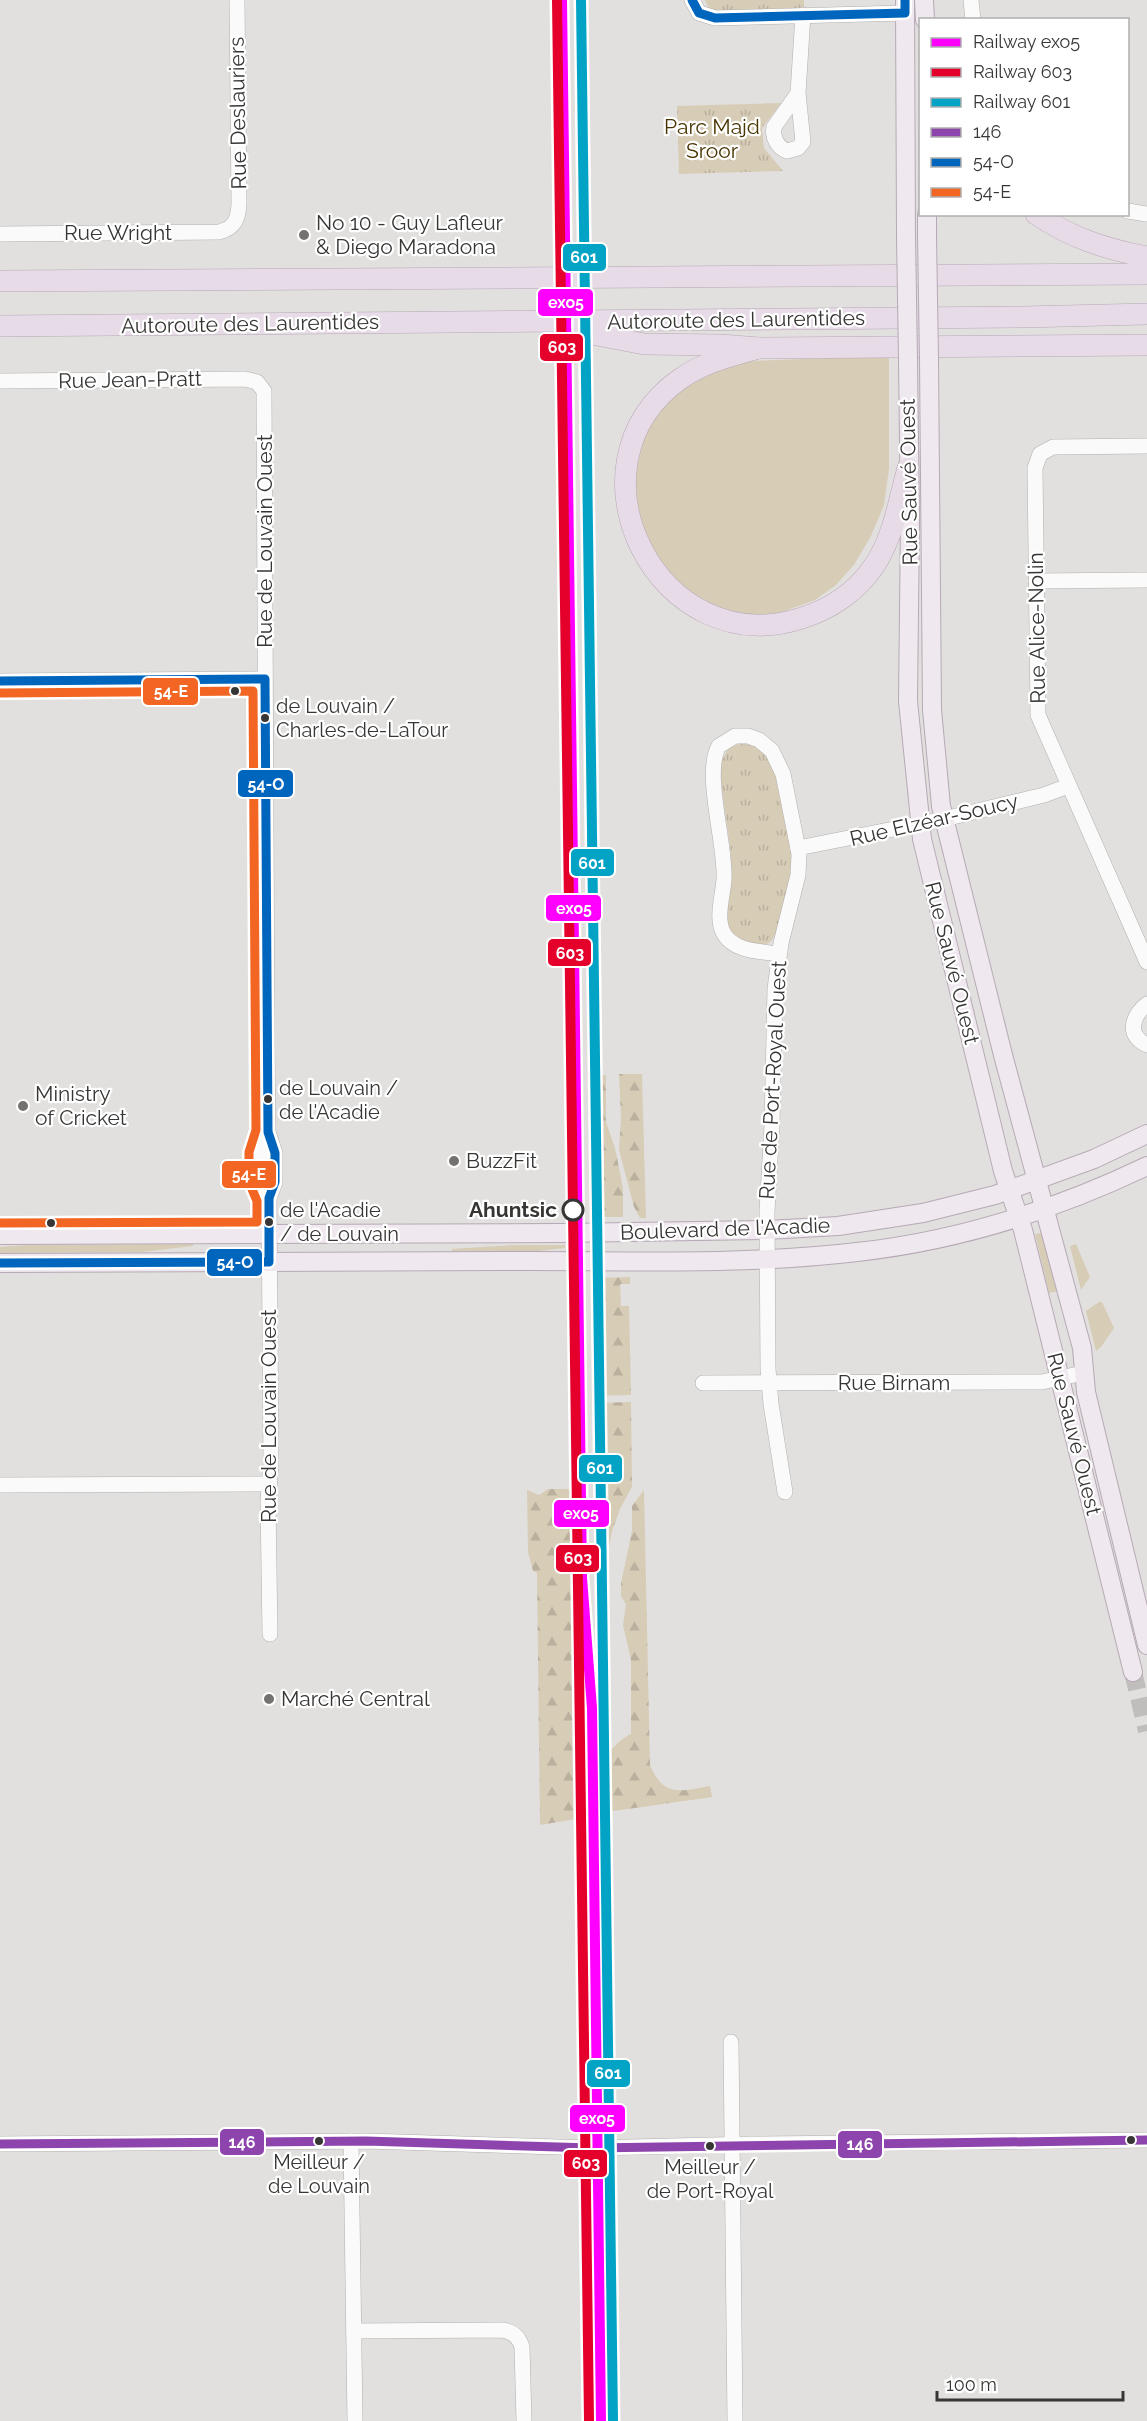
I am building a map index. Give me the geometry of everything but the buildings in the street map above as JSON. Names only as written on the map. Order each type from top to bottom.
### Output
[{"type":"highway","points":[[1039,216],[1065,232],[1091,243],[1147,256]]},
{"type":"highway","name":"Autoroute des Laurentides","points":[[0,280],[1147,274]]},
{"type":"highway","name":"Autoroute des Laurentides","points":[[0,326],[1147,314]]},
{"type":"highway","points":[[529,322],[644,344],[759,348],[1147,345]]},
{"type":"highway","points":[[759,348],[715,361],[678,380],[651,408],[634,439],[628,459],[626,479],[630,519],[649,565],[671,590],[711,615],[745,623],[789,622],[825,608],[856,588],[880,558],[908,468]]},
{"type":"main road","points":[[924,0],[925,18]]},
{"type":"main road","name":"Rue Sauvé Ouest","points":[[905,7],[910,522],[908,701],[921,825],[1002,1171],[1018,1217],[1133,1672]]},
{"type":"main road","name":"Rue Sauvé Ouest","points":[[927,216],[932,710],[944,819],[1003,1056],[1082,1348],[1083,1373],[1147,1645]]},
{"type":"main road","name":"Boulevard de l'Acadie","points":[[0,1235],[767,1230],[838,1226],[943,1209],[1009,1190],[1094,1159],[1147,1134]]},
{"type":"main road","name":"Boulevard de l'Acadie","points":[[0,1263],[767,1259],[838,1254],[889,1248],[952,1235],[1018,1217],[1147,1166]]},
{"type":"street","name":"Rue Deslauriers","points":[[234,224],[239,204],[237,0]]},
{"type":"street","points":[[692,0],[699,13],[715,18],[803,15],[905,7]]},
{"type":"street","points":[[971,0],[973,18]]},
{"type":"street","points":[[798,93],[803,15]]},
{"type":"street","points":[[1129,211],[1147,214]]},
{"type":"street","name":"Rue Wright","points":[[0,234],[219,232],[234,224]]},
{"type":"street","name":"Rue Jean-Pratt","points":[[0,381],[245,379],[260,384]]},
{"type":"street","name":"Rue de Louvain Ouest","points":[[260,384],[264,391],[265,407],[268,1132],[275,1153],[275,1182],[269,1198],[270,1634]]},
{"type":"street","name":"Rue Alice-Nolin","points":[[1147,446],[1053,447],[1040,454],[1035,468],[1037,709],[1068,786],[1147,962]]},
{"type":"street","points":[[1036,581],[1147,580]]},
{"type":"street","points":[[0,681],[265,679]]},
{"type":"street","name":"Rue de Port-Royal Ouest","points":[[779,954],[737,946],[724,934],[720,921],[724,869],[715,794],[715,755],[719,746],[729,738],[742,735],[754,738],[767,746],[779,763],[798,848],[798,875],[779,954],[774,1014],[767,1230],[769,1383],[785,1492]]},
{"type":"street","name":"Rue Elzéar-Soucy","points":[[798,848],[921,825],[1044,795],[1068,786]]},
{"type":"street","points":[[1147,1004],[1136,1015],[1133,1026],[1137,1037],[1147,1045]]},
{"type":"street","name":"Rue Birnam","points":[[703,1383],[999,1382],[1060,1379],[1083,1373]]},
{"type":"street","points":[[0,1485],[269,1484]]},
{"type":"street","points":[[732,2042],[735,2421]]},
{"type":"street","points":[[0,2144],[351,2141],[563,2148],[1147,2140]]},
{"type":"street","points":[[351,2141],[355,2421]]},
{"type":"street","points":[[354,2331],[502,2330],[512,2333],[520,2340],[522,2347],[524,2421]]},
{"type":"green space","points":[[705,0],[804,0],[804,9],[717,12],[708,7]]},
{"type":"green space","name":"Parc Majd Sroor","points":[[781,103],[762,128],[764,148],[783,171],[679,174],[677,106]]},
{"type":"green space","points":[[889,356],[889,469],[884,505],[871,536],[854,565],[836,585],[815,600],[782,612],[752,616],[722,614],[674,590],[634,511],[635,456],[647,429],[673,394],[713,369],[747,361]]},
{"type":"green space","points":[[739,744],[756,747],[774,769],[792,850],[782,915],[773,938],[764,945],[748,943],[730,933],[726,915],[731,854],[720,777],[721,762],[728,749]]},
{"type":"green space","points":[[619,1074],[642,1074],[646,1218],[640,1218],[634,1207],[619,1150],[621,1118]]},
{"type":"green space","points":[[589,1075],[606,1075],[606,1122],[615,1148],[623,1188],[623,1217],[591,1217]]},
{"type":"green space","points":[[1042,1233],[1058,1291],[1049,1293],[1035,1234]]},
{"type":"green space","points":[[193,1244],[193,1246],[142,1252],[0,1253],[0,1247],[26,1245]]},
{"type":"green space","points":[[1076,1244],[1090,1277],[1081,1290],[1070,1246]]},
{"type":"green space","points":[[512,1245],[565,1245],[565,1248],[539,1251],[452,1251],[452,1249]]},
{"type":"green space","points":[[630,1277],[630,1284],[620,1284],[621,1306],[629,1306],[631,1395],[596,1396],[594,1278]]},
{"type":"green space","points":[[1102,1302],[1114,1328],[1096,1351],[1086,1311]]},
{"type":"green space","points":[[631,1402],[632,1487],[620,1509],[612,1531],[604,1572],[597,1572],[596,1403]]},
{"type":"green space","points":[[548,1489],[571,1489],[588,1817],[540,1825],[537,1573],[533,1571],[528,1552],[527,1490],[539,1495]]},
{"type":"green space","points":[[644,1490],[650,1765],[655,1776],[667,1787],[682,1790],[710,1786],[712,1797],[614,1811],[608,1810],[602,1801],[599,1779],[606,1757],[613,1748],[631,1734],[631,1660],[623,1625],[626,1604],[621,1596],[621,1583],[632,1531],[632,1506]]},
{"type":"tunnel","points":[[1133,1672],[1147,1731]]},
{"type":"rail line","name":"603","points":[[557,0],[589,2421]]},
{"type":"rail line","name":"exo5","points":[[562,0],[582,1578],[592,1708],[601,2421]]},
{"type":"rail line","name":"601","points":[[581,0],[613,2421]]},
{"type":"transit line","name":"54-O","points":[[692,0],[699,13],[715,18],[905,13],[905,0]]},
{"type":"transit line","name":"54-O","points":[[0,681],[265,679],[268,1132],[275,1153],[275,1182],[269,1198],[269,1262],[0,1263]]},
{"type":"transit line","name":"54-E","points":[[0,693],[253,691],[256,1130],[249,1152],[249,1182],[257,1201],[257,1222],[0,1223]]},
{"type":"transit line","name":"146","points":[[0,2144],[366,2141],[591,2148],[1147,2140]]},
{"type":"place","name":"No 10 - Guy Lafleur & Diego Maradona","points":[[304,235]]},
{"type":"place","name":"de Louvain / Charles-de-LaTour","points":[[265,718]]},
{"type":"place","name":"de Louvain / de l'Acadie","points":[[268,1099]]},
{"type":"place","name":"Ministry of Cricket","points":[[23,1106]]},
{"type":"place","name":"BuzzFit","points":[[454,1161]]},
{"type":"place","name":"Ahuntsic","points":[[573,1210]]},
{"type":"place","name":"de l'Acadie / de Louvain","points":[[269,1222]]},
{"type":"place","name":"Marché Central","points":[[269,1699]]},
{"type":"place","name":"Meilleur / de Louvain","points":[[319,2141]]},
{"type":"place","name":"Meilleur / de Port-Royal","points":[[710,2146]]}]
